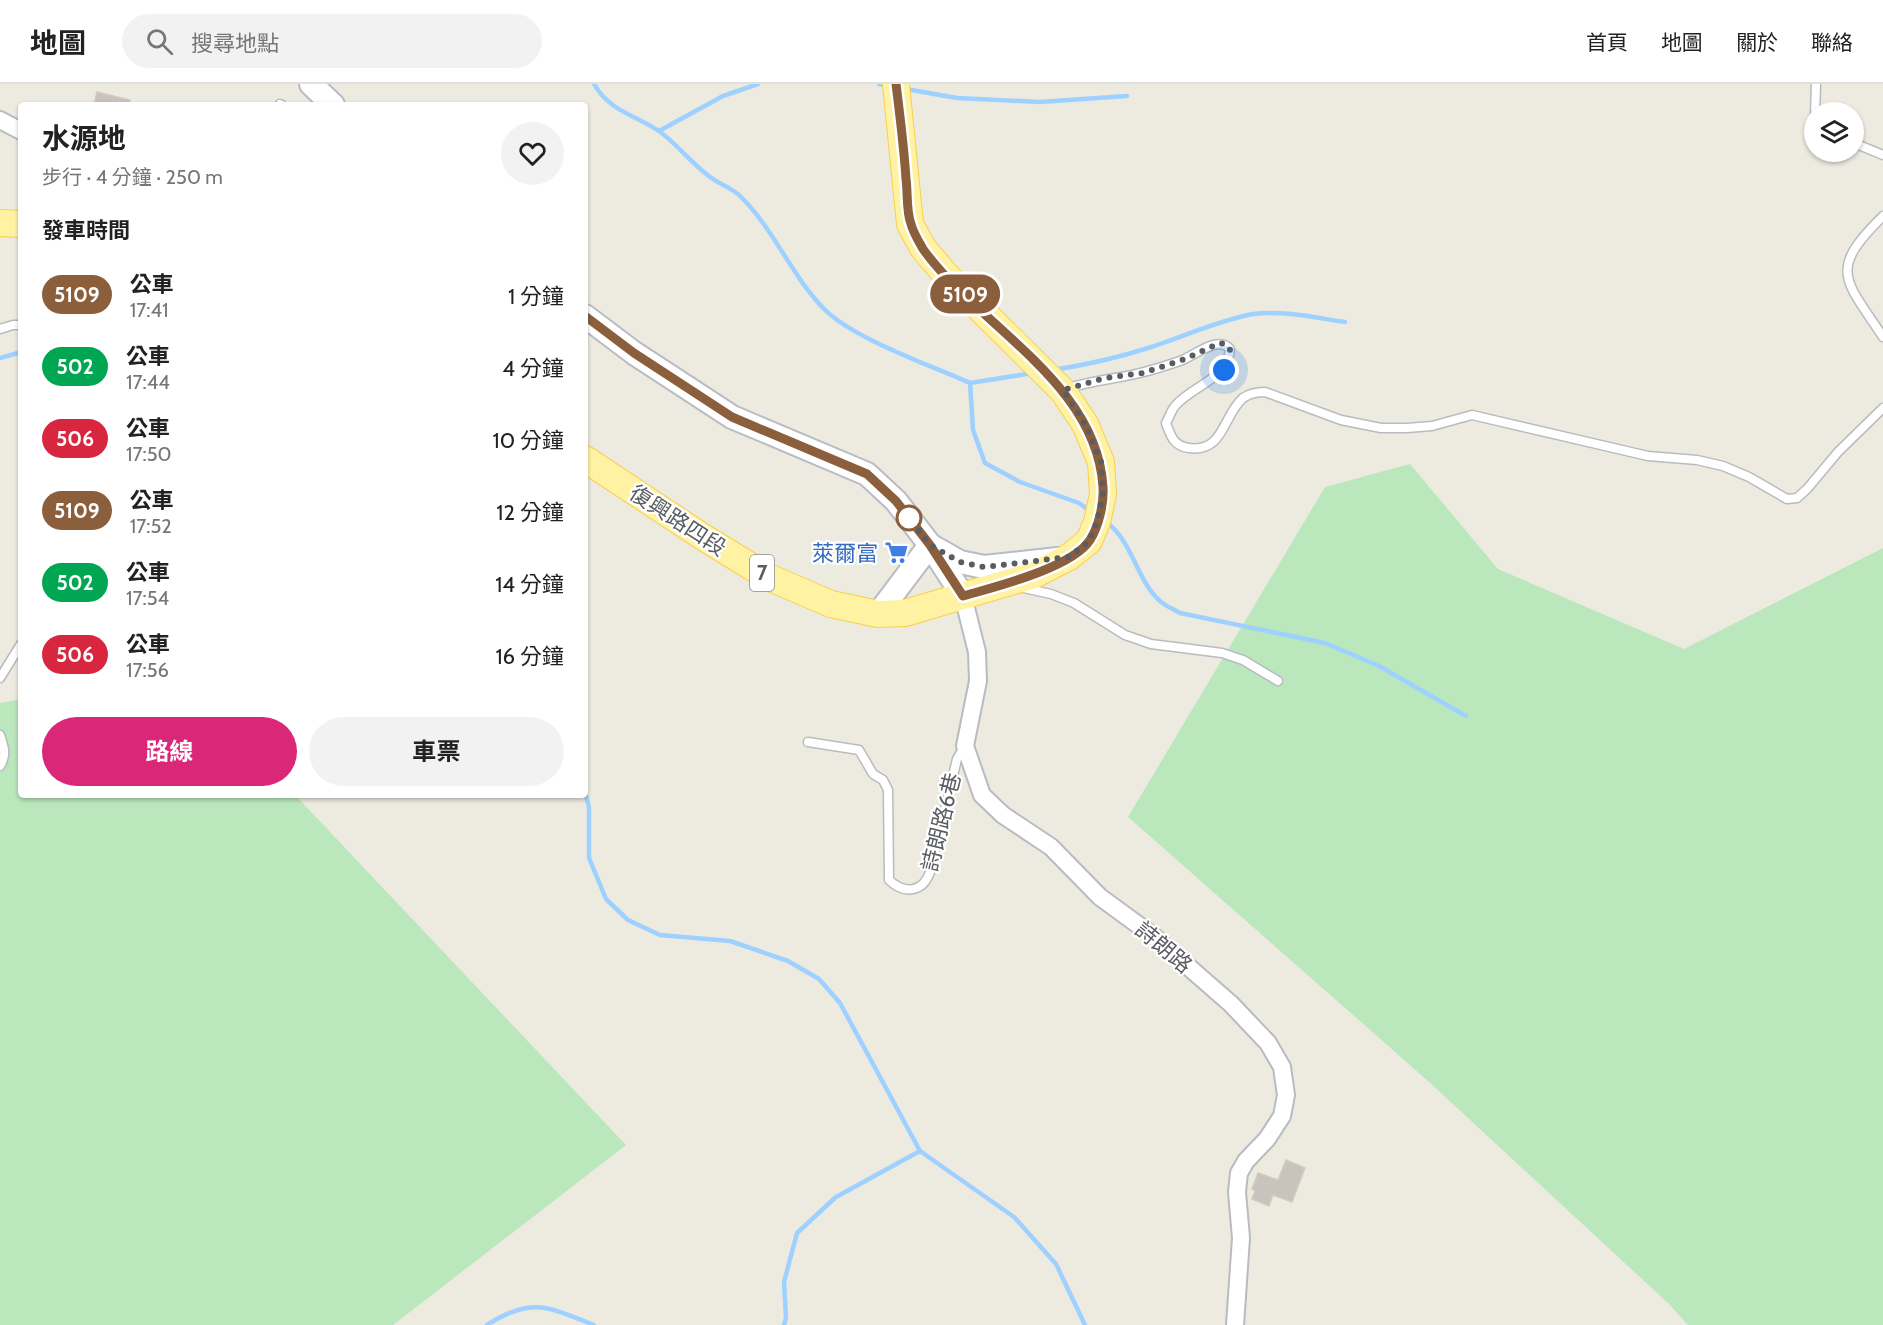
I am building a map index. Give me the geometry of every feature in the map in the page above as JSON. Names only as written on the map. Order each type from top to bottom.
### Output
[{"type":"main road","name":"7","points":[[896,84],[910,224],[923,248],[946,275],[1063,390]]},
{"type":"main road","points":[[0,223],[18,224]]},
{"type":"main road","name":"復興路四段","points":[[588,461],[768,577],[831,604],[878,614],[905,613],[1034,575],[1069,557],[1089,541],[1097,522],[1103,494],[1101,462],[1085,424],[1063,390]]},
{"type":"street","points":[[311,84],[330,102]]},
{"type":"street","points":[[0,120],[18,129]]},
{"type":"street","points":[[588,318],[634,353],[732,417],[867,474],[896,501],[930,545],[963,596],[977,652],[978,681],[965,746]]},
{"type":"street","points":[[930,545],[960,562],[984,567],[1069,557]]},
{"type":"street","points":[[878,614],[930,545]]},
{"type":"street","name":"詩朗路","points":[[965,746],[982,795],[1003,815],[1050,847],[1100,897],[1152,935],[1231,1004],[1268,1043],[1282,1067],[1286,1095],[1282,1116],[1268,1139],[1246,1161],[1239,1173],[1237,1192],[1241,1238],[1235,1325]]},
{"type":"lane","points":[[1815,102],[1816,84]]},
{"type":"lane","points":[[1864,147],[1883,155]]},
{"type":"lane","points":[[1883,216],[1864,235],[1852,252],[1847,264],[1846,275],[1883,337]]},
{"type":"lane","points":[[0,329],[18,325]]},
{"type":"lane","points":[[1063,390],[1105,378],[1143,373],[1185,359],[1220,343],[1227,345],[1230,349],[1224,370],[1173,407],[1166,423],[1170,436],[1178,446],[1191,449],[1205,447],[1217,440],[1242,399],[1254,392],[1265,392],[1341,420],[1381,428],[1407,429],[1432,426],[1472,415],[1648,456],[1696,460],[1723,466],[1749,477],[1787,499],[1797,498],[1807,489],[1838,452],[1883,408]]},
{"type":"lane","points":[[1004,584],[1051,594],[1066,600],[1125,634],[1151,644],[1222,653],[1243,660],[1278,681]]},
{"type":"lane","points":[[0,678],[18,649]]},
{"type":"lane","points":[[0,735],[5,751],[0,766]]},
{"type":"lane","name":"詩朗路6巷","points":[[808,742],[859,750],[873,774],[882,780],[888,790],[889,880],[897,887],[918,889],[926,884],[930,872],[957,759],[965,746]]},
{"type":"green space","points":[[1410,464],[1498,569],[1684,649],[1883,548],[1883,1325],[1688,1325],[1669,1304],[1428,1081],[1128,817],[1325,487]]},
{"type":"green space","points":[[18,700],[18,798],[298,798],[626,1145],[393,1325],[0,1325],[0,703]]},
{"type":"building","points":[[97,92],[130,100],[130,102],[95,102]]},
{"type":"building","points":[[1286,1160],[1305,1168],[1292,1202],[1273,1195],[1269,1206],[1252,1199],[1255,1191],[1252,1189],[1258,1173],[1278,1180]]},
{"type":"waterway","points":[[594,84],[608,101],[659,131],[703,172],[740,196],[763,223],[812,296],[837,320],[873,341],[970,383],[973,430],[985,463],[1020,482],[1079,503],[1090,511]]},
{"type":"waterway","points":[[659,131],[723,96],[758,84]]},
{"type":"waterway","points":[[879,84],[889,86]]},
{"type":"waterway","points":[[906,89],[957,98],[1040,102],[1127,96]]},
{"type":"waterway","points":[[1053,370],[1125,355],[1253,314],[1288,314],[1345,322]]},
{"type":"waterway","points":[[0,358],[18,353]]},
{"type":"waterway","points":[[970,383],[1033,373]]},
{"type":"waterway","points":[[1106,522],[1122,539],[1152,592],[1162,603],[1180,613],[1325,643],[1379,666],[1466,716]]},
{"type":"waterway","points":[[587,798],[589,807],[589,858],[606,899],[628,920],[660,935],[730,941],[788,961],[819,979],[840,1003],[920,1151],[1014,1217],[1056,1264],[1085,1325]]},
{"type":"waterway","points":[[784,1325],[786,1318],[784,1282],[797,1233],[836,1197],[920,1151]]},
{"type":"waterway","points":[[487,1325],[516,1310],[540,1307],[552,1309],[594,1325]]},
{"type":"bus line","name":"5109","points":[[588,318],[634,353],[732,417],[867,474],[896,501],[930,545],[963,596],[1034,575],[1069,557],[1089,541],[1097,522],[1103,494],[1101,462],[1085,424],[1063,390],[946,275],[923,248],[910,224],[896,84]]},
{"type":"place","name":"萊爾富","points":[[896,553]]},
{"type":"route","points":[[909,518],[907,516],[930,545],[960,562],[984,567],[1003,567],[1069,557],[1089,541],[1097,522],[1103,494],[1101,462],[1085,424],[1063,390],[1105,378],[1143,373],[1185,359],[1220,343],[1227,345],[1230,349],[1224,370]]}]
